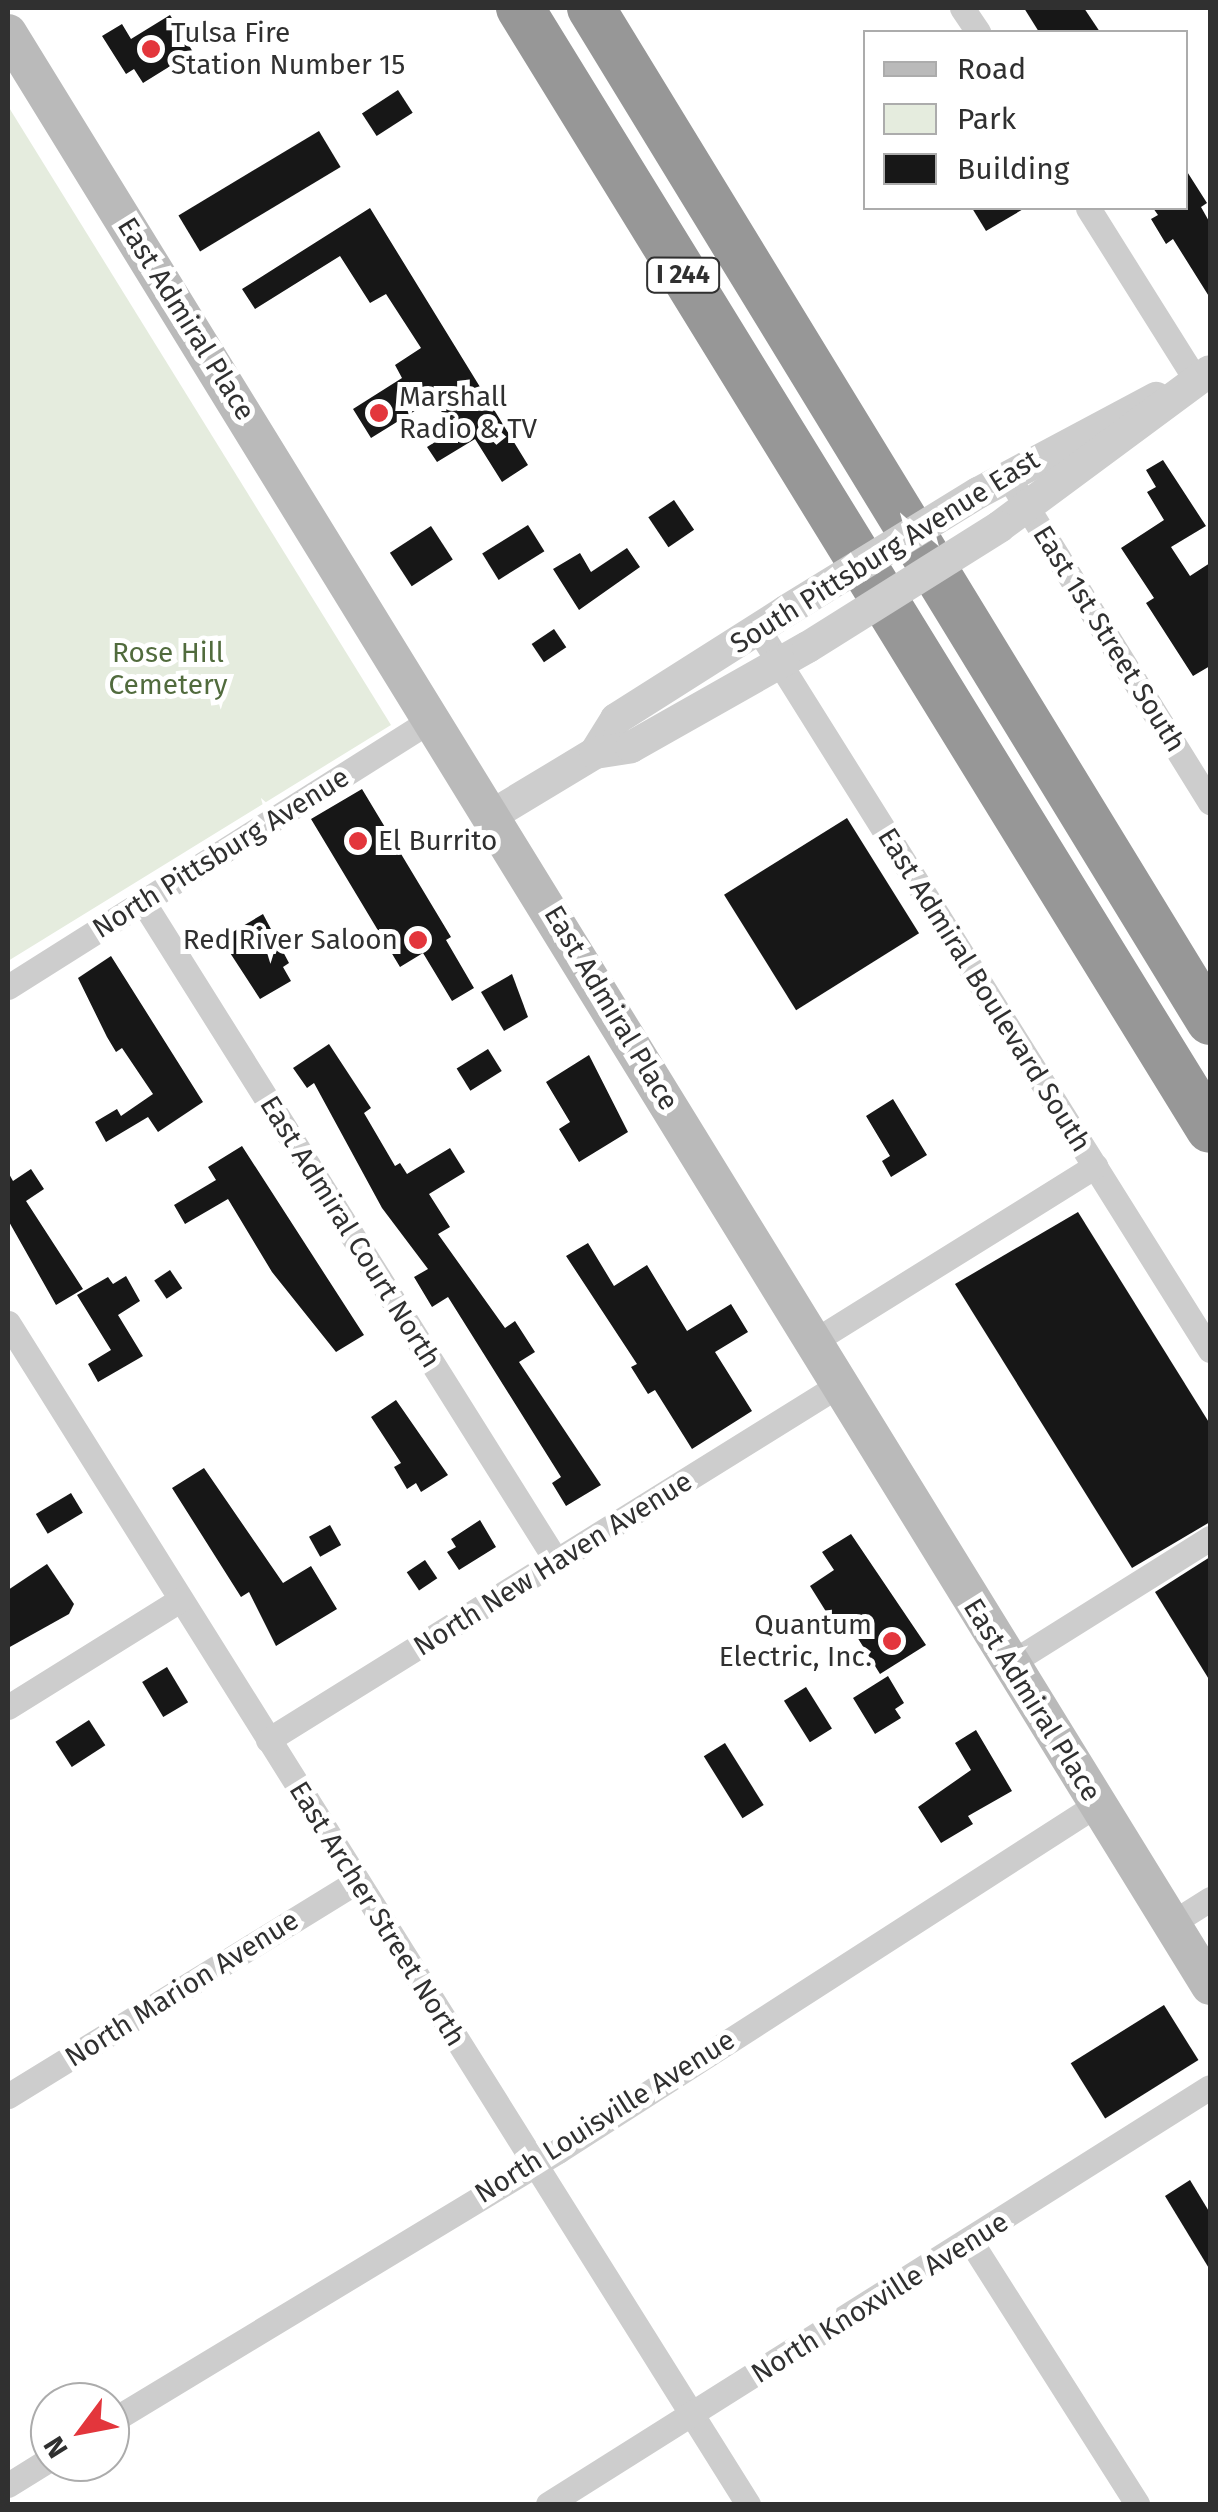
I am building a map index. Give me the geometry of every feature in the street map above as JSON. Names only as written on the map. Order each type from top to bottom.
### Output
[{"type":"highway","name":"I 244","points":[[520,8],[1210,1129]]},
{"type":"highway","name":"I 244","points":[[590,8],[1210,1021]]},
{"type":"main road","name":"East Admiral Place","points":[[8,33],[494,814],[811,1343],[1210,1986]]},
{"type":"street","points":[[962,8],[977,30]]},
{"type":"street","points":[[1089,210],[1204,376]]},
{"type":"street","name":"South Pittsburg Avenue East","points":[[595,753],[616,719],[786,611],[1092,427],[1204,376]]},
{"type":"street","name":"South Pittsburg Avenue East","points":[[494,814],[595,753],[631,747],[794,656],[1027,509],[1204,376]]},
{"type":"street","name":"East 1st Street South","points":[[1007,476],[1210,802]]},
{"type":"street","name":"East Admiral Boulevard South","points":[[758,630],[794,656],[1095,1166],[1210,1350]]},
{"type":"street","name":"North Pittsburg Avenue","points":[[8,986],[434,718]]},
{"type":"street","name":"East Admiral Court North","points":[[143,902],[557,1562]]},
{"type":"street","points":[[811,1343],[1095,1166]]},
{"type":"street","name":"East Archer Street North","points":[[8,1323],[748,2504]]},
{"type":"street","name":"North New Haven Avenue","points":[[268,1740],[838,1386]]},
{"type":"street","points":[[1010,1664],[1210,1538]]},
{"type":"street","points":[[8,1706],[180,1600]]},
{"type":"street","name":"North Louisville Avenue","points":[[130,2410],[534,2163],[1096,1805]]},
{"type":"street","name":"North Marion Avenue","points":[[8,2096],[357,1881]]},
{"type":"street","points":[[1172,1923],[1210,1899]]},
{"type":"street","name":"North Knoxville Avenue","points":[[548,2504],[971,2242],[1210,2087]]},
{"type":"street","points":[[971,2242],[1136,2504]]},
{"type":"street","points":[[8,2485],[30,2471]]},
{"type":"green space","name":"Rose Hill Cemetery","points":[[8,106],[391,725],[8,961]]},
{"type":"building","points":[[1024,8],[1084,8],[1099,30],[1038,30]]},
{"type":"building","name":"Tulsa Fire Station Number 15","points":[[170,15],[193,52],[143,83],[134,69],[126,74],[102,36],[122,24],[131,39]]},
{"type":"building","points":[[398,90],[413,113],[377,136],[362,113]]},
{"type":"building","points":[[319,131],[341,167],[200,251],[178,215]]},
{"type":"building","points":[[1188,173],[1207,203],[1201,207],[1210,223],[1210,298],[1173,239],[1166,244],[1151,219],[1158,215],[1154,210],[1188,210]]},
{"type":"building","points":[[370,208],[528,465],[502,482],[475,439],[437,462],[427,447],[453,431],[434,399],[371,438],[353,409],[402,378],[395,365],[421,348],[386,294],[370,303],[340,256],[255,309],[242,289]]},
{"type":"building","points":[[973,210],[1022,210],[986,231]]},
{"type":"building","points":[[1163,460],[1206,526],[1171,547],[1190,576],[1210,563],[1210,666],[1193,676],[1146,603],[1154,598],[1121,548],[1164,520],[1147,492],[1156,487],[1146,470]]},
{"type":"building","points":[[674,500],[694,530],[668,547],[648,517]]},
{"type":"building","points":[[528,525],[544,551],[499,580],[482,554]]},
{"type":"building","points":[[431,526],[453,560],[412,586],[390,553]]},
{"type":"building","points":[[627,548],[640,567],[579,610],[553,569],[580,553],[591,572]]},
{"type":"building","points":[[554,629],[566,647],[544,662],[532,644]]},
{"type":"building","points":[[362,789],[451,937],[446,940],[474,988],[452,1001],[423,953],[400,967],[311,819]]},
{"type":"building","points":[[847,818],[919,933],[796,1010],[724,895]]},
{"type":"building","points":[[263,914],[289,963],[283,967],[291,981],[260,999],[221,939]]},
{"type":"building","points":[[111,956],[203,1102],[158,1132],[148,1117],[106,1142],[95,1122],[117,1109],[121,1116],[153,1094],[122,1048],[116,1052],[78,978]]},
{"type":"building","points":[[512,974],[528,1017],[504,1031],[481,992]]},
{"type":"building","points":[[329,1044],[371,1108],[364,1113],[395,1166],[400,1163],[407,1174],[450,1148],[465,1172],[429,1194],[450,1227],[438,1234],[505,1328],[515,1321],[535,1352],[519,1362],[601,1485],[566,1506],[552,1483],[561,1477],[448,1297],[432,1307],[414,1277],[428,1269],[382,1208],[314,1083],[307,1088],[293,1068]]},
{"type":"building","points":[[488,1049],[502,1071],[470,1091],[457,1069]]},
{"type":"building","points":[[589,1055],[628,1132],[579,1162],[559,1129],[570,1122],[546,1082]]},
{"type":"building","points":[[893,1099],[927,1155],[891,1177],[882,1161],[890,1156],[866,1116]]},
{"type":"building","points":[[242,1146],[364,1335],[336,1352],[272,1272],[228,1199],[185,1224],[174,1205],[216,1180],[208,1167]]},
{"type":"building","points":[[31,1169],[44,1189],[26,1201],[83,1289],[56,1305],[8,1220],[8,1172],[13,1181]]},
{"type":"building","points":[[1078,1212],[1210,1424],[1210,1522],[1132,1568],[955,1284]]},
{"type":"building","points":[[588,1243],[614,1286],[647,1265],[687,1331],[731,1304],[748,1332],[715,1352],[752,1411],[692,1449],[655,1390],[648,1394],[631,1367],[637,1364],[566,1256]]},
{"type":"building","points":[[170,1270],[182,1288],[167,1299],[154,1281]]},
{"type":"building","points":[[126,1276],[140,1301],[118,1315],[143,1356],[98,1382],[88,1364],[111,1350],[77,1295],[108,1277],[113,1284]]},
{"type":"building","points":[[396,1400],[448,1475],[421,1492],[416,1483],[407,1489],[394,1467],[401,1463],[371,1417]]},
{"type":"building","points":[[204,1468],[283,1583],[311,1566],[337,1609],[276,1646],[249,1592],[241,1597],[172,1488]]},
{"type":"building","points":[[71,1493],[83,1513],[48,1534],[36,1514]]},
{"type":"building","points":[[480,1520],[496,1547],[459,1570],[447,1552],[456,1547],[451,1539]]},
{"type":"building","points":[[330,1525],[341,1545],[320,1557],[309,1537]]},
{"type":"building","points":[[851,1534],[926,1645],[880,1674],[846,1619],[835,1626],[810,1586],[834,1570],[822,1552]]},
{"type":"building","points":[[1210,1557],[1210,1681],[1155,1592]]},
{"type":"building","points":[[425,1560],[437,1578],[419,1591],[407,1572]]},
{"type":"building","points":[[47,1564],[74,1604],[69,1614],[8,1648],[8,1590]]},
{"type":"building","points":[[167,1667],[188,1702],[163,1717],[142,1682]]},
{"type":"building","points":[[888,1676],[904,1703],[895,1709],[901,1718],[875,1734],[853,1698]]},
{"type":"building","points":[[806,1687],[832,1729],[810,1742],[784,1701]]},
{"type":"building","points":[[89,1720],[105,1745],[72,1767],[55,1742]]},
{"type":"building","points":[[976,1730],[1012,1791],[968,1816],[973,1824],[941,1843],[918,1807],[971,1770],[955,1743]]},
{"type":"building","points":[[725,1743],[764,1805],[742,1818],[704,1756]]},
{"type":"building","points":[[1164,2005],[1198,2060],[1105,2118],[1071,2063]]},
{"type":"building","points":[[1190,2180],[1210,2213],[1210,2270],[1165,2196]]},
{"type":"place","name":"Tulsa Fire Station Number 15","points":[[151,49]]},
{"type":"place","name":"Marshall Radio & TV","points":[[379,413]]},
{"type":"place","name":"El Burrito","points":[[358,841]]},
{"type":"place","name":"Red River Saloon","points":[[418,940]]},
{"type":"place","name":"Quantum Electric, Inc.","points":[[892,1641]]}]
